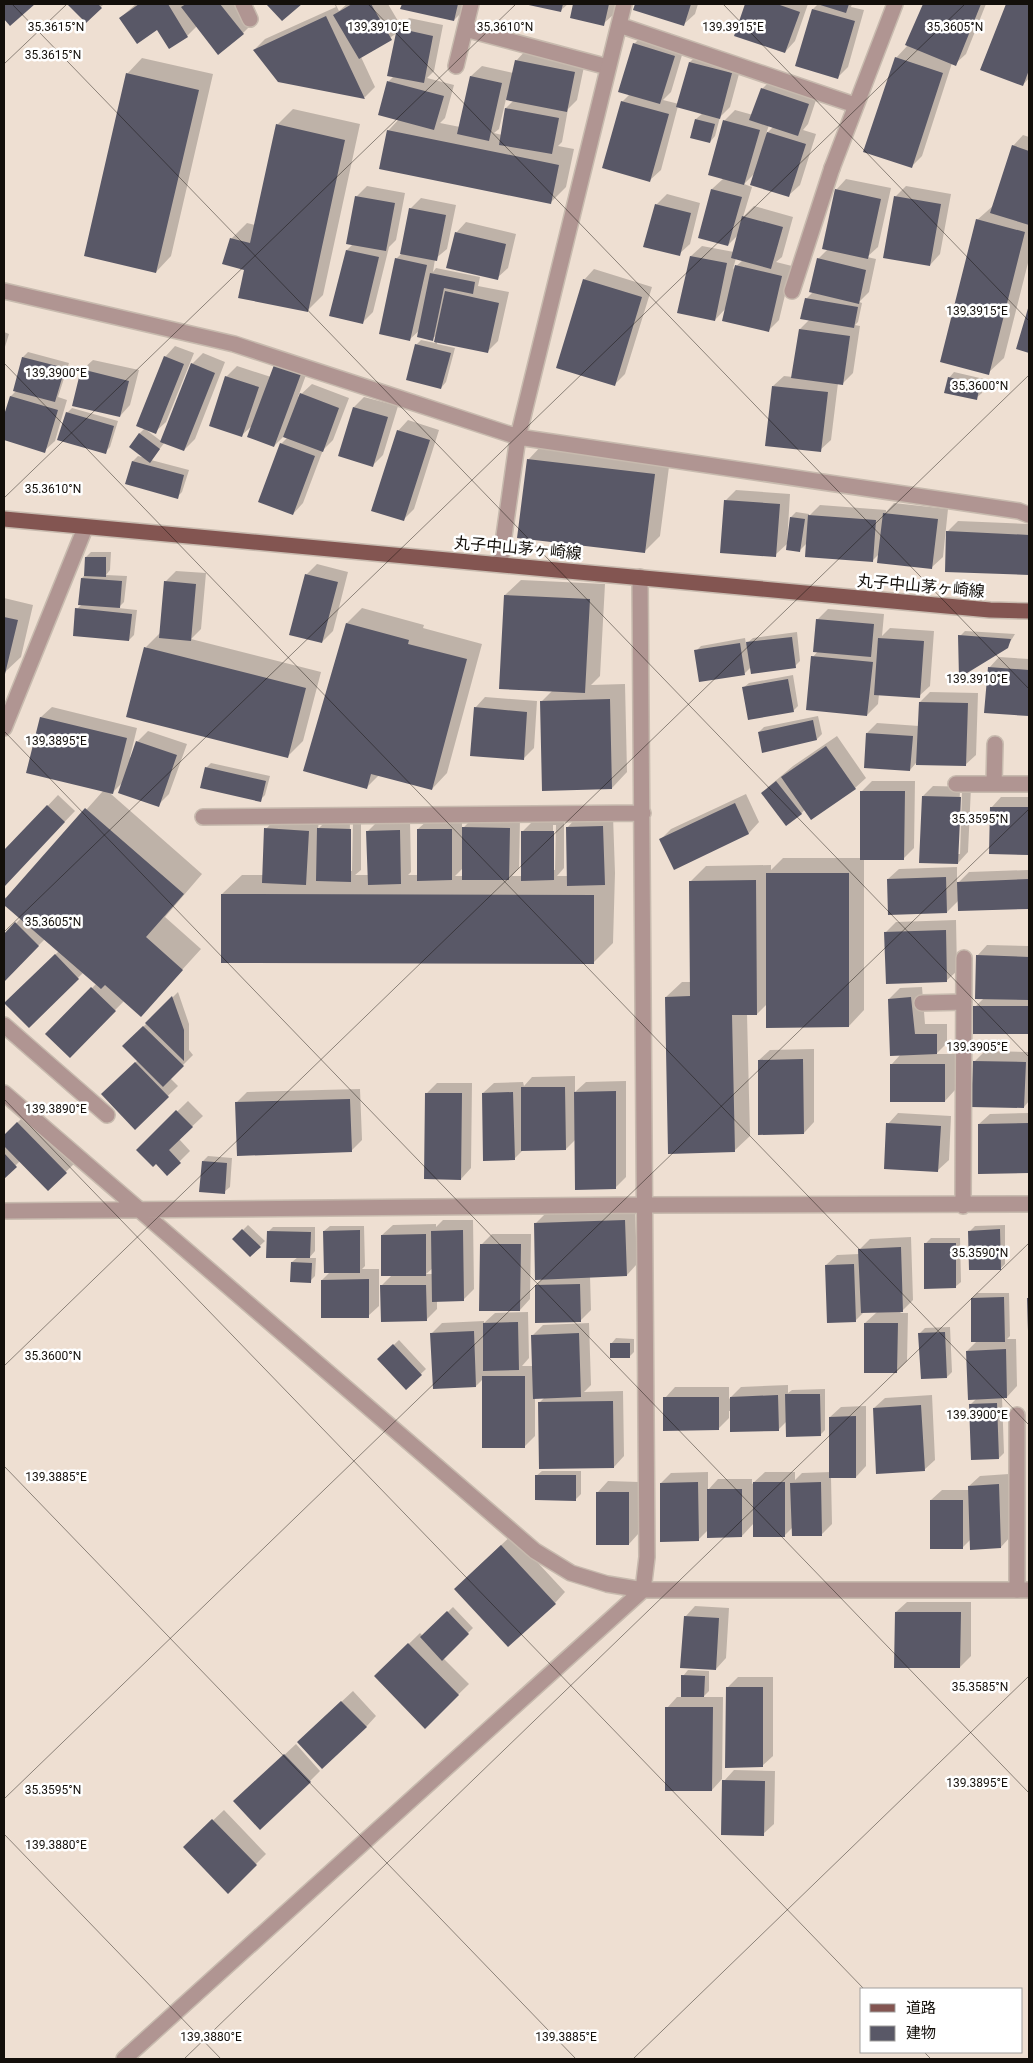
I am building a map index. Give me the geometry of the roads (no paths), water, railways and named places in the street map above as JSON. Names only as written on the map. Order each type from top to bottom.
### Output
[{"type":"main road","name":"丸子中山茅ヶ崎線","points":[[4,519],[85,528],[500,564],[990,610],[1029,611]]},
{"type":"street","points":[[243,4],[250,19]]},
{"type":"street","points":[[456,66],[470,4]]},
{"type":"street","points":[[500,564],[518,436],[624,4]]},
{"type":"street","points":[[792,291],[832,168],[895,4]]},
{"type":"street","points":[[618,25],[855,105]]},
{"type":"street","points":[[465,28],[608,67]]},
{"type":"street","points":[[4,291],[234,344],[518,436],[1019,511],[1029,515]]},
{"type":"street","points":[[4,728],[10,697],[85,528]]},
{"type":"street","points":[[124,2059],[643,1585],[647,1557],[640,577]]},
{"type":"street","points":[[994,784],[995,744]]},
{"type":"street","points":[[956,784],[1029,784]]},
{"type":"street","points":[[203,817],[643,813]]},
{"type":"street","points":[[964,958],[964,1206]]},
{"type":"street","points":[[922,1003],[964,1002]]},
{"type":"street","points":[[4,1026],[107,1115]]},
{"type":"street","points":[[4,1093],[136,1209],[536,1551],[571,1573],[607,1584],[1021,1586],[1017,1558],[1018,1415]]},
{"type":"street","points":[[4,1211],[645,1205],[964,1206],[1029,1204]]}]
